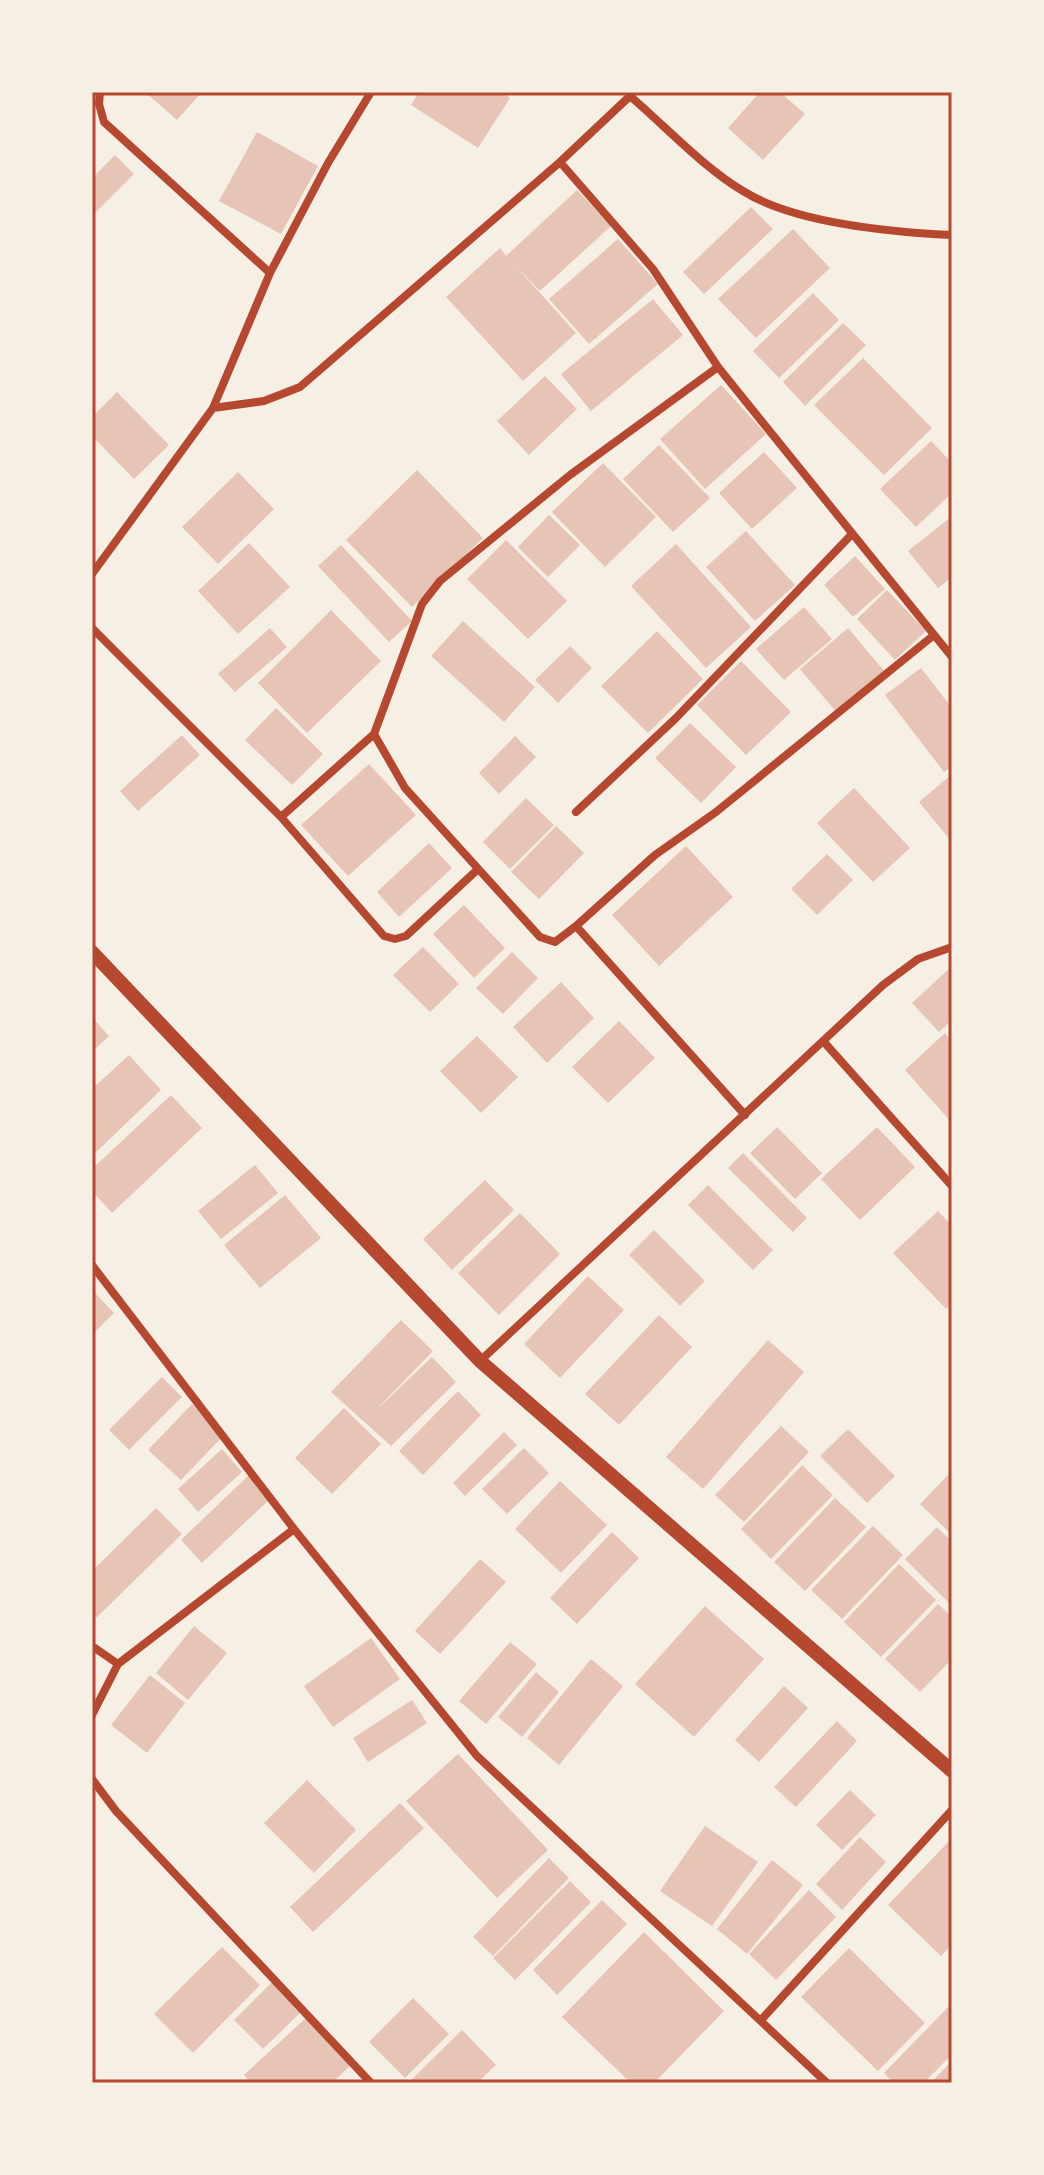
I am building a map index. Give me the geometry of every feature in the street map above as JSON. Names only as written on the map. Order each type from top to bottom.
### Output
[{"type":"street","points":[[100,92],[99,104],[104,122],[270,273]]},
{"type":"street","points":[[93,571],[213,408],[270,273],[328,163],[371,92]]},
{"type":"street","points":[[213,408],[264,401],[300,387],[560,162],[627,94],[740,190],[766,204],[857,225],[952,235]]},
{"type":"street","points":[[560,162],[653,269],[718,367],[952,657]]},
{"type":"street","points":[[281,817],[374,734],[422,604],[440,581],[570,475],[718,367]]},
{"type":"street","points":[[576,812],[676,718],[852,534]]},
{"type":"street","points":[[92,628],[281,817],[384,936],[395,939],[406,936],[477,870]]},
{"type":"street","points":[[374,734],[405,788],[540,937],[555,942],[655,855],[690,833],[934,635]]},
{"type":"street","points":[[576,926],[745,1115]]},
{"type":"street","points":[[480,1361],[883,985],[918,959],[952,947]]},
{"type":"street","points":[[92,952],[480,1361],[952,1771]]},
{"type":"street","points":[[824,1042],[952,1186]]},
{"type":"street","points":[[92,1265],[294,1529],[477,1756],[827,2083]]},
{"type":"street","points":[[92,1715],[118,1664],[294,1529]]},
{"type":"street","points":[[92,1646],[118,1664]]},
{"type":"street","points":[[92,1779],[116,1811],[371,2083]]},
{"type":"street","points":[[762,2019],[952,1810]]},
{"type":"building","points":[[145,92],[202,92],[177,120]]},
{"type":"building","points":[[419,92],[501,92],[510,98],[478,148],[411,105]]},
{"type":"building","points":[[760,92],[780,92],[805,114],[763,160],[728,128]]},
{"type":"building","points":[[257,132],[318,166],[281,234],[219,201]]},
{"type":"building","points":[[115,155],[134,174],[92,216],[92,178]]},
{"type":"building","points":[[577,190],[611,226],[540,291],[513,263],[576,333],[523,381],[446,297],[500,248],[506,256]]},
{"type":"building","points":[[751,207],[773,229],[704,294],[683,272]]},
{"type":"building","points":[[793,229],[830,268],[756,338],[718,299]]},
{"type":"building","points":[[618,239],[658,284],[589,344],[549,299]]},
{"type":"building","points":[[813,293],[839,320],[779,378],[753,351]]},
{"type":"building","points":[[653,299],[683,335],[591,411],[561,374]]},
{"type":"building","points":[[843,323],[866,345],[805,406],[783,382]]},
{"type":"building","points":[[863,358],[932,428],[884,475],[814,405]]},
{"type":"building","points":[[545,376],[577,409],[529,455],[497,421]]},
{"type":"building","points":[[721,385],[766,434],[705,489],[660,439]]},
{"type":"building","points":[[117,392],[169,445],[134,479],[92,436],[92,417]]},
{"type":"building","points":[[931,441],[952,463],[952,493],[916,527],[880,489]]},
{"type":"building","points":[[659,445],[710,498],[673,532],[623,479]]},
{"type":"building","points":[[764,452],[797,488],[752,529],[719,493]]},
{"type":"building","points":[[603,463],[656,517],[605,567],[552,512]]},
{"type":"building","points":[[417,470],[483,538],[412,607],[346,540]]},
{"type":"building","points":[[238,472],[274,509],[218,564],[182,527]]},
{"type":"building","points":[[549,515],[580,545],[548,577],[518,547]]},
{"type":"building","points":[[952,516],[952,577],[938,588],[908,551]]},
{"type":"building","points":[[746,531],[795,585],[755,621],[706,567]]},
{"type":"building","points":[[506,540],[567,601],[528,639],[467,579]]},
{"type":"building","points":[[249,543],[290,587],[238,634],[198,591]]},
{"type":"building","points":[[676,544],[751,627],[706,668],[631,586]]},
{"type":"building","points":[[341,545],[412,621],[389,642],[318,566]]},
{"type":"building","points":[[855,556],[885,589],[853,617],[824,585]]},
{"type":"building","points":[[887,590],[926,631],[895,660],[857,619]]},
{"type":"building","points":[[804,607],[832,639],[784,680],[756,649]]},
{"type":"building","points":[[331,610],[381,661],[307,733],[258,683]]},
{"type":"building","points":[[463,621],[535,687],[504,722],[431,656]]},
{"type":"building","points":[[270,628],[287,647],[235,692],[218,674]]},
{"type":"building","points":[[848,628],[885,672],[837,713],[800,669]]},
{"type":"building","points":[[657,631],[703,679],[648,733],[601,686]]},
{"type":"building","points":[[570,646],[592,668],[558,703],[535,680]]},
{"type":"building","points":[[741,661],[791,712],[746,755],[697,705]]},
{"type":"building","points":[[921,668],[952,708],[952,766],[944,772],[885,695]]},
{"type":"building","points":[[276,708],[323,754],[292,785],[245,740]]},
{"type":"building","points":[[690,723],[736,767],[701,803],[655,758]]},
{"type":"building","points":[[182,735],[200,755],[138,811],[120,791]]},
{"type":"building","points":[[515,736],[536,757],[499,794],[479,773]]},
{"type":"building","points":[[369,764],[416,815],[348,876],[301,825]]},
{"type":"building","points":[[952,774],[952,842],[919,802]]},
{"type":"building","points":[[854,788],[910,848],[873,882],[817,823]]},
{"type":"building","points":[[526,798],[554,825],[510,869],[483,842]]},
{"type":"building","points":[[556,826],[584,853],[539,899],[511,872]]},
{"type":"building","points":[[429,843],[452,868],[399,917],[377,892]]},
{"type":"building","points":[[686,846],[733,897],[659,966],[612,915]]},
{"type":"building","points":[[827,854],[853,880],[817,915],[791,889]]},
{"type":"building","points":[[464,905],[505,948],[474,978],[433,934]]},
{"type":"building","points":[[423,947],[459,984],[430,1012],[393,975]]},
{"type":"building","points":[[512,952],[538,978],[503,1014],[476,988]]},
{"type":"building","points":[[952,966],[952,1020],[939,1032],[912,1003]]},
{"type":"building","points":[[561,982],[594,1018],[547,1063],[513,1027]]},
{"type":"building","points":[[92,1017],[109,1036],[92,1052]]},
{"type":"building","points":[[619,1021],[655,1058],[608,1103],[572,1067]]},
{"type":"building","points":[[945,1033],[952,1042],[952,1123],[905,1070]]},
{"type":"building","points":[[477,1036],[518,1077],[481,1113],[440,1071]]},
{"type":"building","points":[[129,1055],[161,1090],[92,1156],[92,1089]]},
{"type":"building","points":[[171,1095],[202,1128],[112,1213],[92,1191],[92,1169]]},
{"type":"building","points":[[777,1127],[822,1173],[795,1199],[750,1153]]},
{"type":"building","points":[[877,1127],[915,1167],[860,1220],[821,1179]]},
{"type":"building","points":[[743,1153],[807,1218],[793,1232],[728,1168]]},
{"type":"building","points":[[255,1165],[278,1193],[221,1239],[198,1211]]},
{"type":"building","points":[[485,1180],[514,1210],[452,1270],[423,1239]]},
{"type":"building","points":[[708,1185],[773,1250],[753,1270],[688,1205]]},
{"type":"building","points":[[285,1195],[321,1238],[260,1288],[224,1245]]},
{"type":"building","points":[[938,1211],[952,1226],[952,1303],[946,1309],[893,1253]]},
{"type":"building","points":[[520,1213],[560,1254],[499,1315],[458,1273]]},
{"type":"building","points":[[654,1230],[705,1281],[680,1306],[629,1255]]},
{"type":"building","points":[[588,1276],[624,1310],[560,1378],[524,1344]]},
{"type":"building","points":[[92,1290],[114,1313],[92,1335]]},
{"type":"building","points":[[659,1315],[692,1347],[619,1425],[585,1394]]},
{"type":"building","points":[[401,1320],[433,1351],[372,1414],[432,1357],[456,1382],[391,1446],[331,1392]]},
{"type":"building","points":[[768,1340],[804,1372],[703,1489],[666,1457]]},
{"type":"building","points":[[162,1377],[182,1397],[129,1450],[109,1430]]},
{"type":"building","points":[[458,1391],[481,1415],[423,1475],[399,1451]]},
{"type":"building","points":[[192,1404],[224,1435],[181,1480],[148,1450]]},
{"type":"building","points":[[344,1408],[381,1444],[332,1494],[295,1458]]},
{"type":"building","points":[[781,1426],[809,1452],[744,1522],[715,1495]]},
{"type":"building","points":[[848,1429],[895,1476],[867,1503],[820,1456]]},
{"type":"building","points":[[504,1432],[517,1445],[465,1496],[453,1483]]},
{"type":"building","points":[[524,1448],[549,1473],[507,1514],[482,1489]]},
{"type":"building","points":[[222,1449],[242,1472],[198,1512],[178,1489]]},
{"type":"building","points":[[802,1465],[833,1495],[771,1559],[741,1529]]},
{"type":"building","points":[[952,1471],[952,1535],[920,1504]]},
{"type":"building","points":[[251,1473],[273,1496],[202,1563],[181,1540]]},
{"type":"building","points":[[560,1481],[607,1525],[561,1573],[515,1529]]},
{"type":"building","points":[[835,1498],[866,1527],[805,1591],[774,1562]]},
{"type":"building","points":[[156,1508],[182,1534],[96,1618],[92,1614],[92,1571]]},
{"type":"building","points":[[873,1526],[903,1555],[842,1619],[811,1590]]},
{"type":"building","points":[[937,1527],[952,1542],[952,1606],[905,1559]]},
{"type":"building","points":[[612,1532],[639,1558],[577,1624],[550,1598]]},
{"type":"building","points":[[480,1559],[506,1582],[440,1654],[415,1631]]},
{"type":"building","points":[[899,1564],[936,1600],[881,1657],[844,1622]]},
{"type":"building","points":[[938,1604],[952,1617],[952,1659],[920,1692],[885,1659]]},
{"type":"building","points":[[705,1606],[764,1659],[694,1737],[635,1684]]},
{"type":"building","points":[[194,1626],[227,1653],[188,1700],[156,1673]]},
{"type":"building","points":[[371,1638],[400,1679],[333,1727],[304,1686]]},
{"type":"building","points":[[510,1642],[537,1664],[486,1724],[459,1701]]},
{"type":"building","points":[[591,1659],[623,1686],[559,1765],[527,1738]]},
{"type":"building","points":[[536,1672],[559,1692],[522,1737],[498,1717]]},
{"type":"building","points":[[150,1675],[185,1703],[147,1753],[111,1725]]},
{"type":"building","points":[[784,1686],[808,1708],[759,1762],[735,1740]]},
{"type":"building","points":[[412,1700],[427,1723],[368,1762],[353,1738]]},
{"type":"building","points":[[837,1721],[857,1741],[796,1807],[774,1787]]},
{"type":"building","points":[[458,1754],[548,1850],[497,1898],[406,1801]]},
{"type":"building","points":[[307,1780],[356,1830],[314,1873],[264,1823]]},
{"type":"building","points":[[850,1790],[876,1815],[842,1850],[816,1825]]},
{"type":"building","points":[[400,1803],[424,1828],[313,1932],[290,1907]]},
{"type":"building","points":[[705,1826],[758,1862],[712,1926],[660,1891]]},
{"type":"building","points":[[860,1837],[886,1862],[842,1910],[816,1884]]},
{"type":"building","points":[[952,1838],[952,1944],[941,1956],[888,1905]]},
{"type":"building","points":[[549,1858],[569,1878],[493,1956],[473,1937]]},
{"type":"building","points":[[772,1860],[803,1885],[747,1954],[717,1929]]},
{"type":"building","points":[[570,1881],[591,1902],[515,1980],[493,1958]]},
{"type":"building","points":[[809,1890],[836,1917],[776,1980],[749,1954]]},
{"type":"building","points":[[602,1900],[627,1924],[557,1995],[533,1970]]},
{"type":"building","points":[[644,1932],[724,2011],[654,2083],[631,2083],[562,2017]]},
{"type":"building","points":[[222,1947],[260,1985],[193,2053],[154,2014]]},
{"type":"building","points":[[849,1948],[925,2023],[878,2071],[801,1997]]},
{"type":"building","points":[[275,1979],[304,2009],[263,2049],[234,2020]]},
{"type":"building","points":[[413,1998],[449,2034],[405,2078],[369,2042]]},
{"type":"building","points":[[952,2003],[952,2054],[924,2083],[894,2083],[884,2073]]},
{"type":"building","points":[[308,2016],[352,2064],[332,2083],[251,2083],[244,2075]]},
{"type":"building","points":[[462,2030],[496,2065],[477,2083],[408,2083]]},
{"type":"building","points":[[952,2061],[952,2083],[930,2083]]}]
